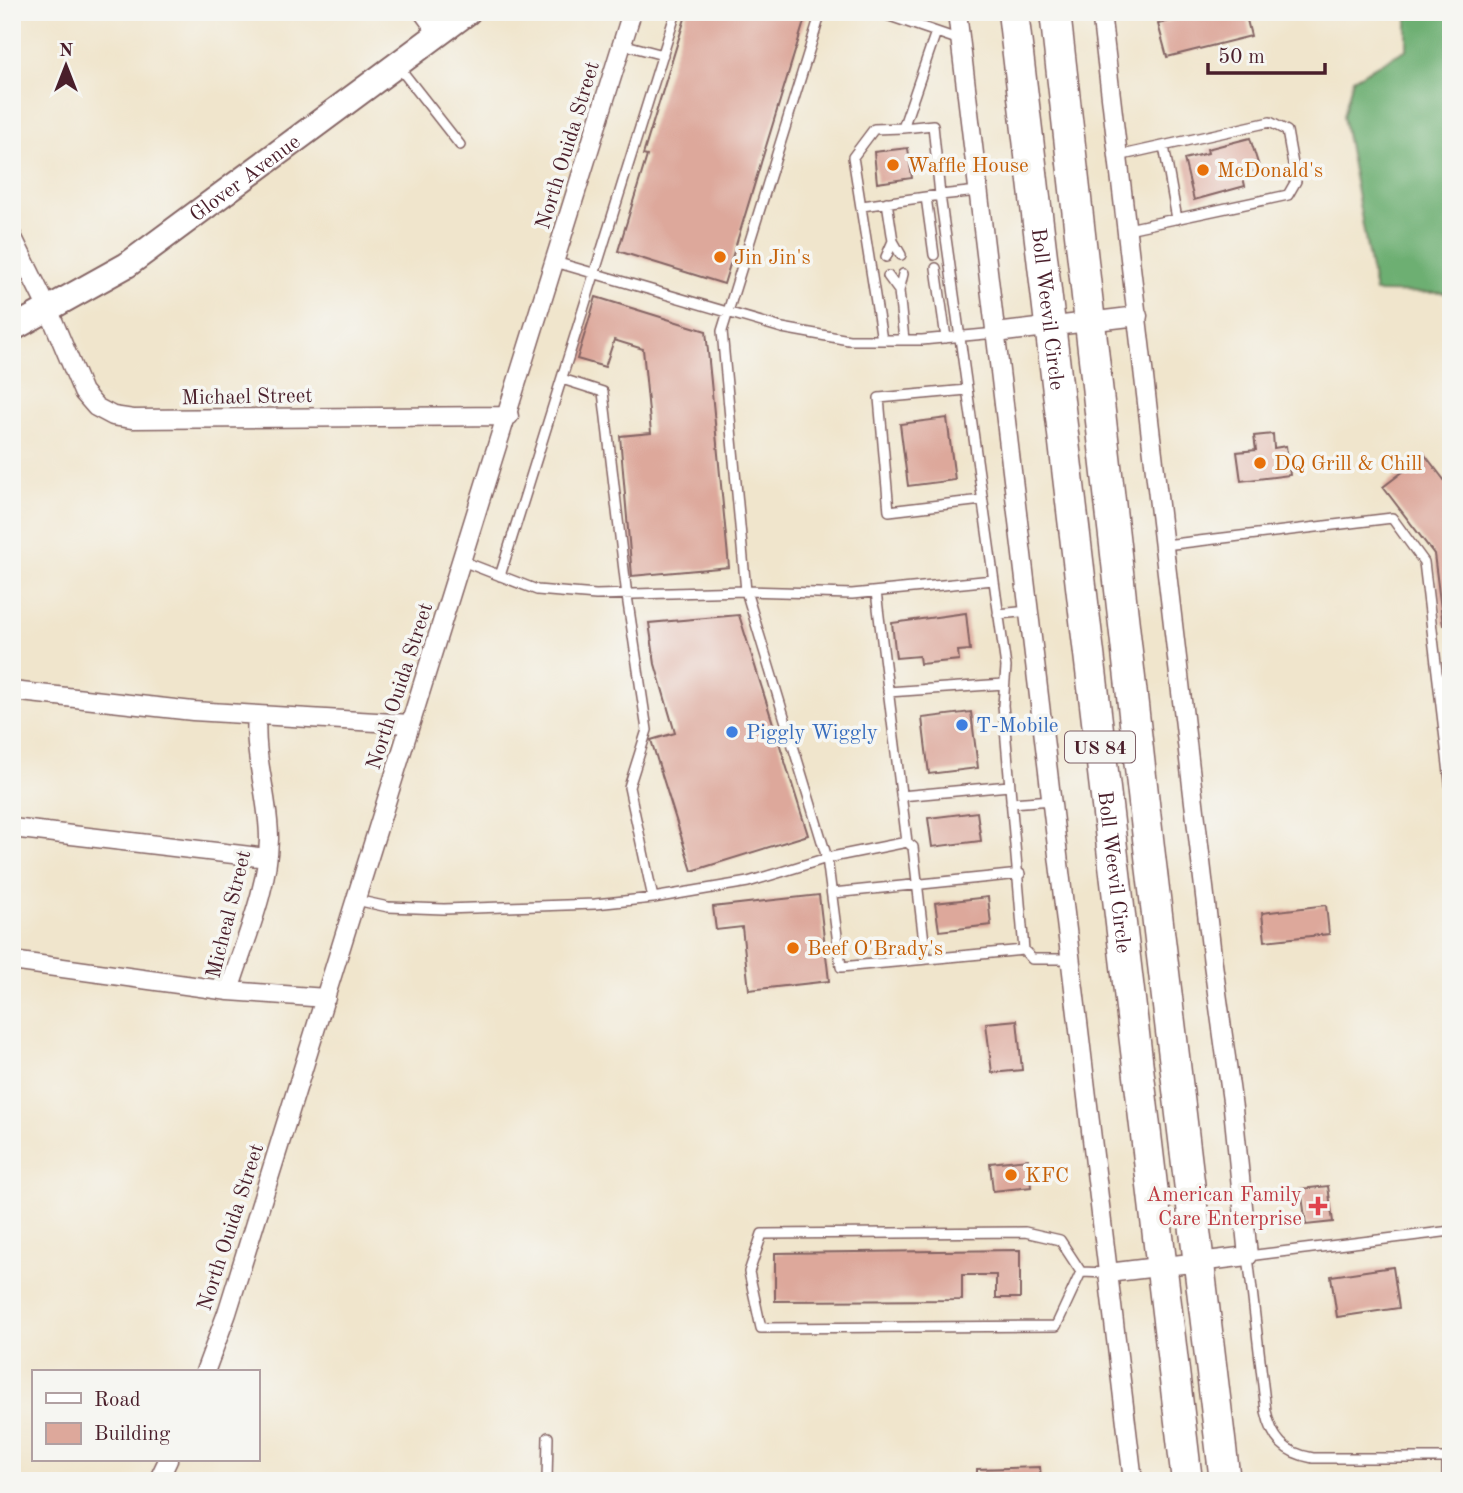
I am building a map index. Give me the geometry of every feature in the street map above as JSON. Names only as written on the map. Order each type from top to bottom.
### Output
[{"type":"highway","name":"Boll Weevil Circle","points":[[1013,12],[1187,1481]]},
{"type":"highway","name":"Boll Weevil Circle","points":[[1057,14],[1088,323],[1225,1481]]},
{"type":"main road","name":"Glover Avenue","points":[[12,329],[49,311],[127,265],[468,12]]},
{"type":"street","points":[[423,12],[439,34]]},
{"type":"street","name":"North Ouida Street","points":[[206,1370],[227,1313],[509,416],[632,12]]},
{"type":"street","points":[[957,12],[1133,1481]]},
{"type":"street","points":[[1101,12],[1248,1256],[1108,1273]]},
{"type":"street","name":"Michael Street","points":[[12,236],[49,311],[83,392],[96,407],[113,416],[133,419],[509,416]]},
{"type":"street","points":[[996,333],[1138,316]]},
{"type":"street","points":[[12,691],[257,715],[410,724]]},
{"type":"street","name":"Micheal Street","points":[[257,715],[255,750],[268,824],[267,858],[229,991],[326,998]]},
{"type":"street","points":[[12,828],[267,858]]},
{"type":"street","points":[[12,961],[229,991]]},
{"type":"street","points":[[158,1481],[167,1462]]},
{"type":"lane","points":[[500,576],[676,12]]},
{"type":"lane","points":[[821,12],[722,331],[746,591],[827,858],[841,967],[1024,950]]},
{"type":"lane","points":[[878,12],[960,40]]},
{"type":"lane","points":[[903,128],[936,32]]},
{"type":"lane","points":[[622,44],[663,55]]},
{"type":"lane","points":[[397,65],[460,145]]},
{"type":"lane","points":[[1118,156],[1270,122],[1287,131],[1296,181],[1288,195],[1128,229]]},
{"type":"lane","points":[[882,340],[853,157],[874,129],[933,125],[940,195],[1006,667],[1004,684],[1009,786],[1020,874],[1024,950],[1032,958],[1071,959]]},
{"type":"lane","points":[[1164,146],[1177,219]]},
{"type":"lane","points":[[862,206],[978,191]]},
{"type":"lane","points":[[926,197],[934,255]]},
{"type":"lane","points":[[887,202],[893,256],[893,241]]},
{"type":"lane","points":[[555,262],[782,328],[849,340],[904,340],[996,333]]},
{"type":"lane","points":[[936,268],[946,338]]},
{"type":"lane","points":[[899,291],[896,275],[904,340]]},
{"type":"lane","points":[[562,379],[603,392],[627,596],[647,730],[629,787],[653,898]]},
{"type":"lane","points":[[967,390],[879,398],[889,511],[982,500]]},
{"type":"lane","points":[[1165,545],[1392,518],[1423,562],[1451,790]]},
{"type":"lane","points":[[462,561],[537,590],[627,596],[746,591],[876,592],[993,580]]},
{"type":"lane","points":[[876,592],[907,842],[913,847],[919,884],[926,959]]},
{"type":"lane","points":[[998,614],[1030,611]]},
{"type":"lane","points":[[888,692],[1004,684]]},
{"type":"lane","points":[[901,796],[1009,786]]},
{"type":"lane","points":[[1011,803],[1053,800]]},
{"type":"lane","points":[[356,900],[388,907],[444,909],[595,904],[653,898],[748,882],[827,858],[907,842]]},
{"type":"lane","points":[[833,893],[1020,874]]},
{"type":"lane","points":[[1447,1481],[1449,1458],[1313,1458],[1295,1455],[1279,1445],[1269,1429],[1265,1411],[1248,1256],[1451,1231]]},
{"type":"lane","points":[[1025,1232],[1060,1240],[1081,1272],[1056,1326],[761,1328],[749,1272],[762,1234],[1025,1232]]},
{"type":"lane","points":[[1081,1272],[1108,1273]]},
{"type":"lane","points":[[547,1481],[548,1437]]},
{"type":"green space","points":[[1407,12],[1451,12],[1451,293],[1375,292],[1343,116],[1353,79],[1407,49]]},
{"type":"building","points":[[687,12],[807,12],[724,284],[618,251],[647,156],[643,155]]},
{"type":"building","points":[[1204,12],[1245,12],[1251,36],[1167,57],[1158,24]]},
{"type":"building","points":[[1250,138],[1260,170],[1242,173],[1245,186],[1194,200],[1184,159],[1208,153],[1207,149]]},
{"type":"building","name":"Waffle House","points":[[908,148],[912,178],[877,183],[874,152]]},
{"type":"building","points":[[596,297],[706,331],[729,567],[632,576],[620,436],[651,433],[643,349],[614,340],[605,367],[577,359]]},
{"type":"building","points":[[947,418],[955,480],[908,486],[900,424]]},
{"type":"building","points":[[1273,434],[1274,448],[1286,446],[1290,475],[1241,481],[1237,452],[1256,450],[1254,436]]},
{"type":"building","points":[[1425,455],[1451,489],[1451,625],[1443,625],[1434,554],[1383,487]]},
{"type":"building","points":[[966,613],[970,650],[958,651],[959,660],[920,664],[919,656],[896,658],[892,623]]},
{"type":"building","points":[[739,615],[808,835],[692,871],[651,740],[675,733],[655,664],[649,623]]},
{"type":"building","points":[[971,712],[978,768],[929,774],[922,718]]},
{"type":"building","points":[[977,812],[981,841],[932,847],[928,818]]},
{"type":"building","points":[[819,895],[829,981],[749,990],[742,927],[716,930],[713,907]]},
{"type":"building","points":[[988,897],[991,925],[939,931],[935,903]]},
{"type":"building","points":[[1326,905],[1329,934],[1265,941],[1262,913]]},
{"type":"building","points":[[1017,1020],[1022,1070],[992,1073],[986,1023]]},
{"type":"building","name":"KFC","points":[[1028,1159],[1031,1187],[993,1191],[990,1163]]},
{"type":"building","points":[[1328,1186],[1333,1222],[1306,1225],[1301,1189]]},
{"type":"building","points":[[1020,1250],[1020,1298],[996,1298],[996,1275],[962,1275],[962,1300],[775,1301],[775,1253]]},
{"type":"building","points":[[1393,1267],[1399,1308],[1337,1317],[1331,1276]]},
{"type":"building","points":[[1040,1467],[1041,1481],[977,1481],[977,1469]]},
{"type":"place","name":"Waffle House","points":[[893,165]]},
{"type":"place","name":"McDonald's","points":[[1203,170]]},
{"type":"place","name":"Jin Jin's","points":[[720,257]]},
{"type":"place","name":"DQ Grill & Chill","points":[[1260,463]]},
{"type":"place","name":"T-Mobile","points":[[962,725]]},
{"type":"place","name":"Piggly Wiggly","points":[[732,732]]},
{"type":"place","name":"Beef O'Brady's","points":[[793,948]]},
{"type":"place","name":"KFC","points":[[1011,1175]]},
{"type":"place","name":"American Family Care Enterprise","points":[[1318,1206]]}]
